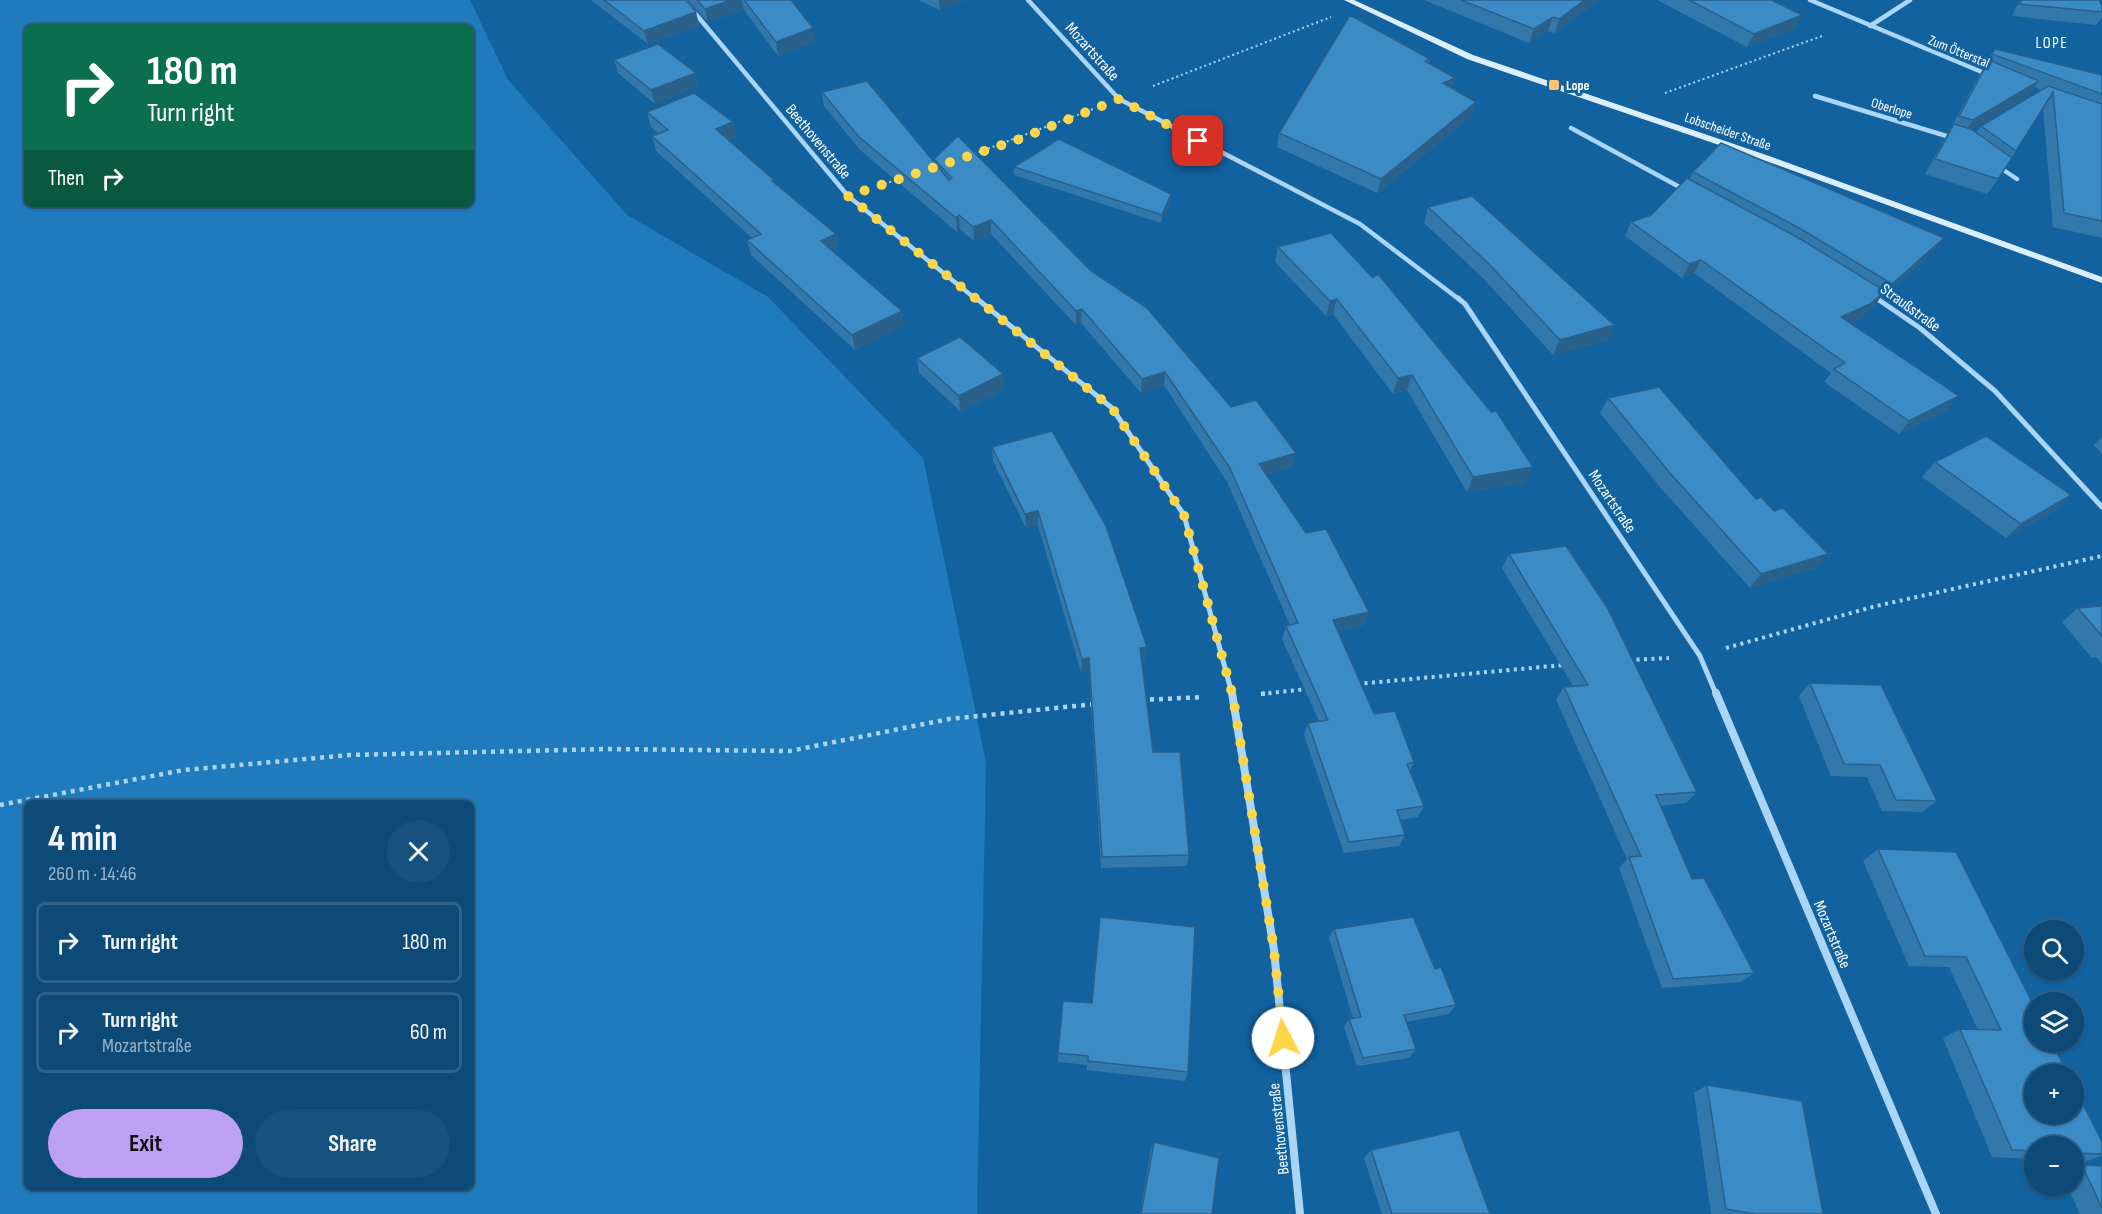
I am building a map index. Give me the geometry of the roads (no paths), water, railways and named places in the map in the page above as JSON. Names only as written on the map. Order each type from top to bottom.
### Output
[{"type":"street","name":"Beethovenstraße","points":[[684,0],[848,196],[1112,408],[1184,515],[1233,697],[1274,950],[1300,1214]]},
{"type":"street","name":"Mozartstraße","points":[[1028,0],[1119,99],[1360,224],[1465,304],[1700,656],[1936,1214]]},
{"type":"street","name":"Lobscheider Straße","points":[[1348,0],[1470,57],[1769,159],[2102,280]]},
{"type":"street","name":"Zum Ötterstal","points":[[1810,0],[1996,78]]},
{"type":"street","points":[[1870,26],[1910,0]]},
{"type":"street","name":"Oberlope","points":[[1815,96],[1963,140]]},
{"type":"street","points":[[1571,128],[1686,191]]},
{"type":"street","points":[[1990,160],[2017,179]]},
{"type":"street","name":"Straußstraße","points":[[1863,290],[1920,328],[1995,391],[2102,507]]},
{"type":"place","name":"Lope","points":[[1554,85]]},
{"type":"district","name":"LOPE","points":[[2052,42]]}]
